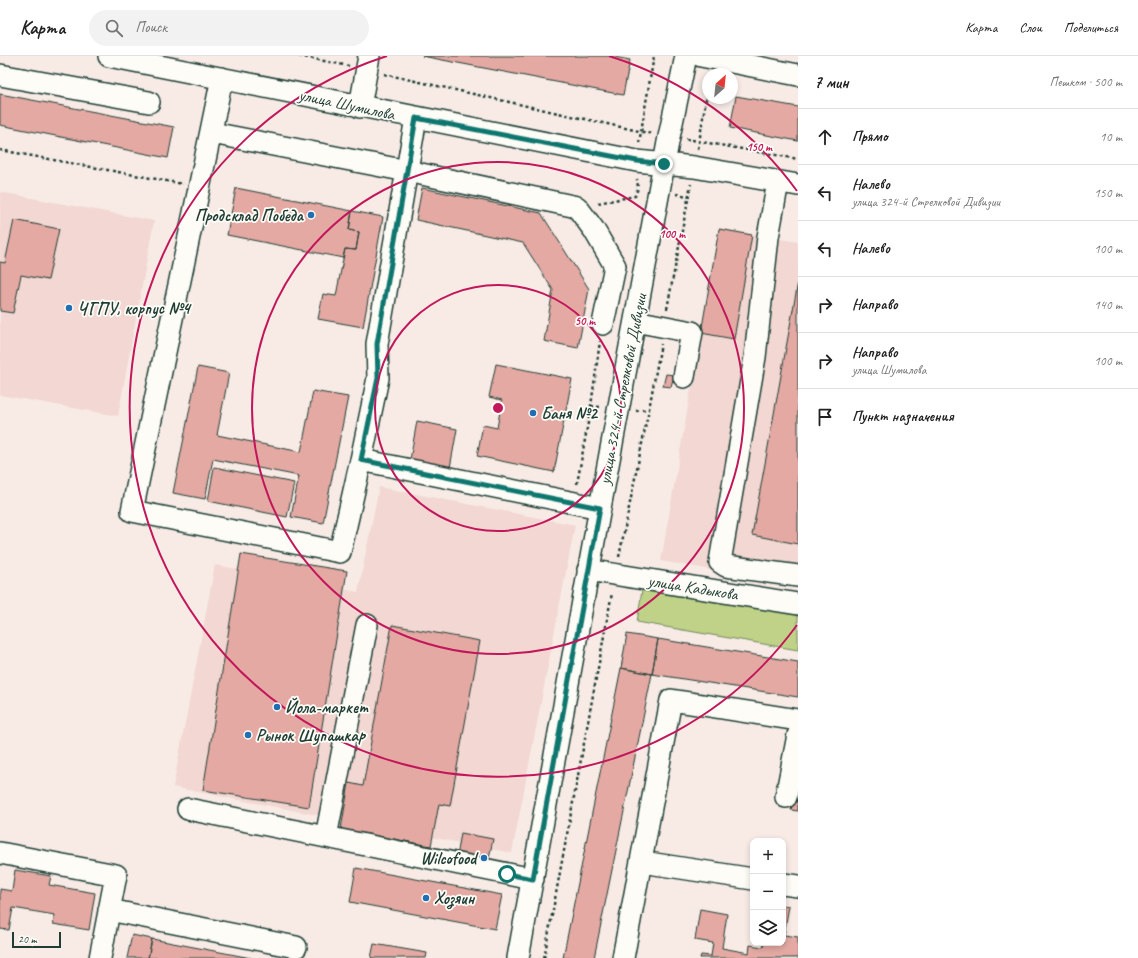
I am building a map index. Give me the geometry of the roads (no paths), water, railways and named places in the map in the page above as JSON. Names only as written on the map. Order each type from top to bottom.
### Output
[{"type":"street","name":"улица Шумилова","points":[[109,56],[141,59],[222,78],[416,118],[637,161],[694,167],[788,184]]},
{"type":"street","name":"улица 324-й Стрелковой Дивизии","points":[[518,958],[588,570],[664,164],[686,56]]},
{"type":"street","points":[[701,56],[798,74]]},
{"type":"street","points":[[360,106],[368,63]]},
{"type":"street","points":[[0,75],[149,102]]},
{"type":"street","points":[[222,78],[212,133],[132,511],[340,552],[378,378],[377,344],[416,118]]},
{"type":"street","points":[[212,133],[407,171],[577,207],[594,230],[615,266],[603,324]]},
{"type":"street","points":[[788,184],[768,237],[755,357],[720,562],[726,566],[798,576]]},
{"type":"street","points":[[635,321],[692,332],[684,377]]},
{"type":"street","points":[[361,460],[600,508]]},
{"type":"street","name":"улица Кадыкова","points":[[588,570],[798,604]]},
{"type":"street","points":[[326,837],[367,625]]},
{"type":"street","points":[[623,958],[671,700],[798,720]]},
{"type":"street","points":[[786,797],[798,735]]},
{"type":"street","points":[[188,809],[533,879]]},
{"type":"street","points":[[0,853],[116,875],[100,958]]},
{"type":"street","points":[[642,862],[750,880]]},
{"type":"street","points":[[786,884],[798,886]]},
{"type":"street","points":[[109,910],[296,946]]},
{"type":"place","name":"Продсклад Победа","points":[[311,215]]},
{"type":"place","name":"ЧГПУ, корпус №4","points":[[69,308]]},
{"type":"place","name":"Баня №2","points":[[533,413]]},
{"type":"place","name":"Йола-маркет","points":[[277,707]]},
{"type":"place","name":"Рынок Шупашкар","points":[[248,735]]},
{"type":"place","name":"Wilcofood","points":[[484,858]]},
{"type":"place","name":"Хозяин","points":[[426,898]]}]
